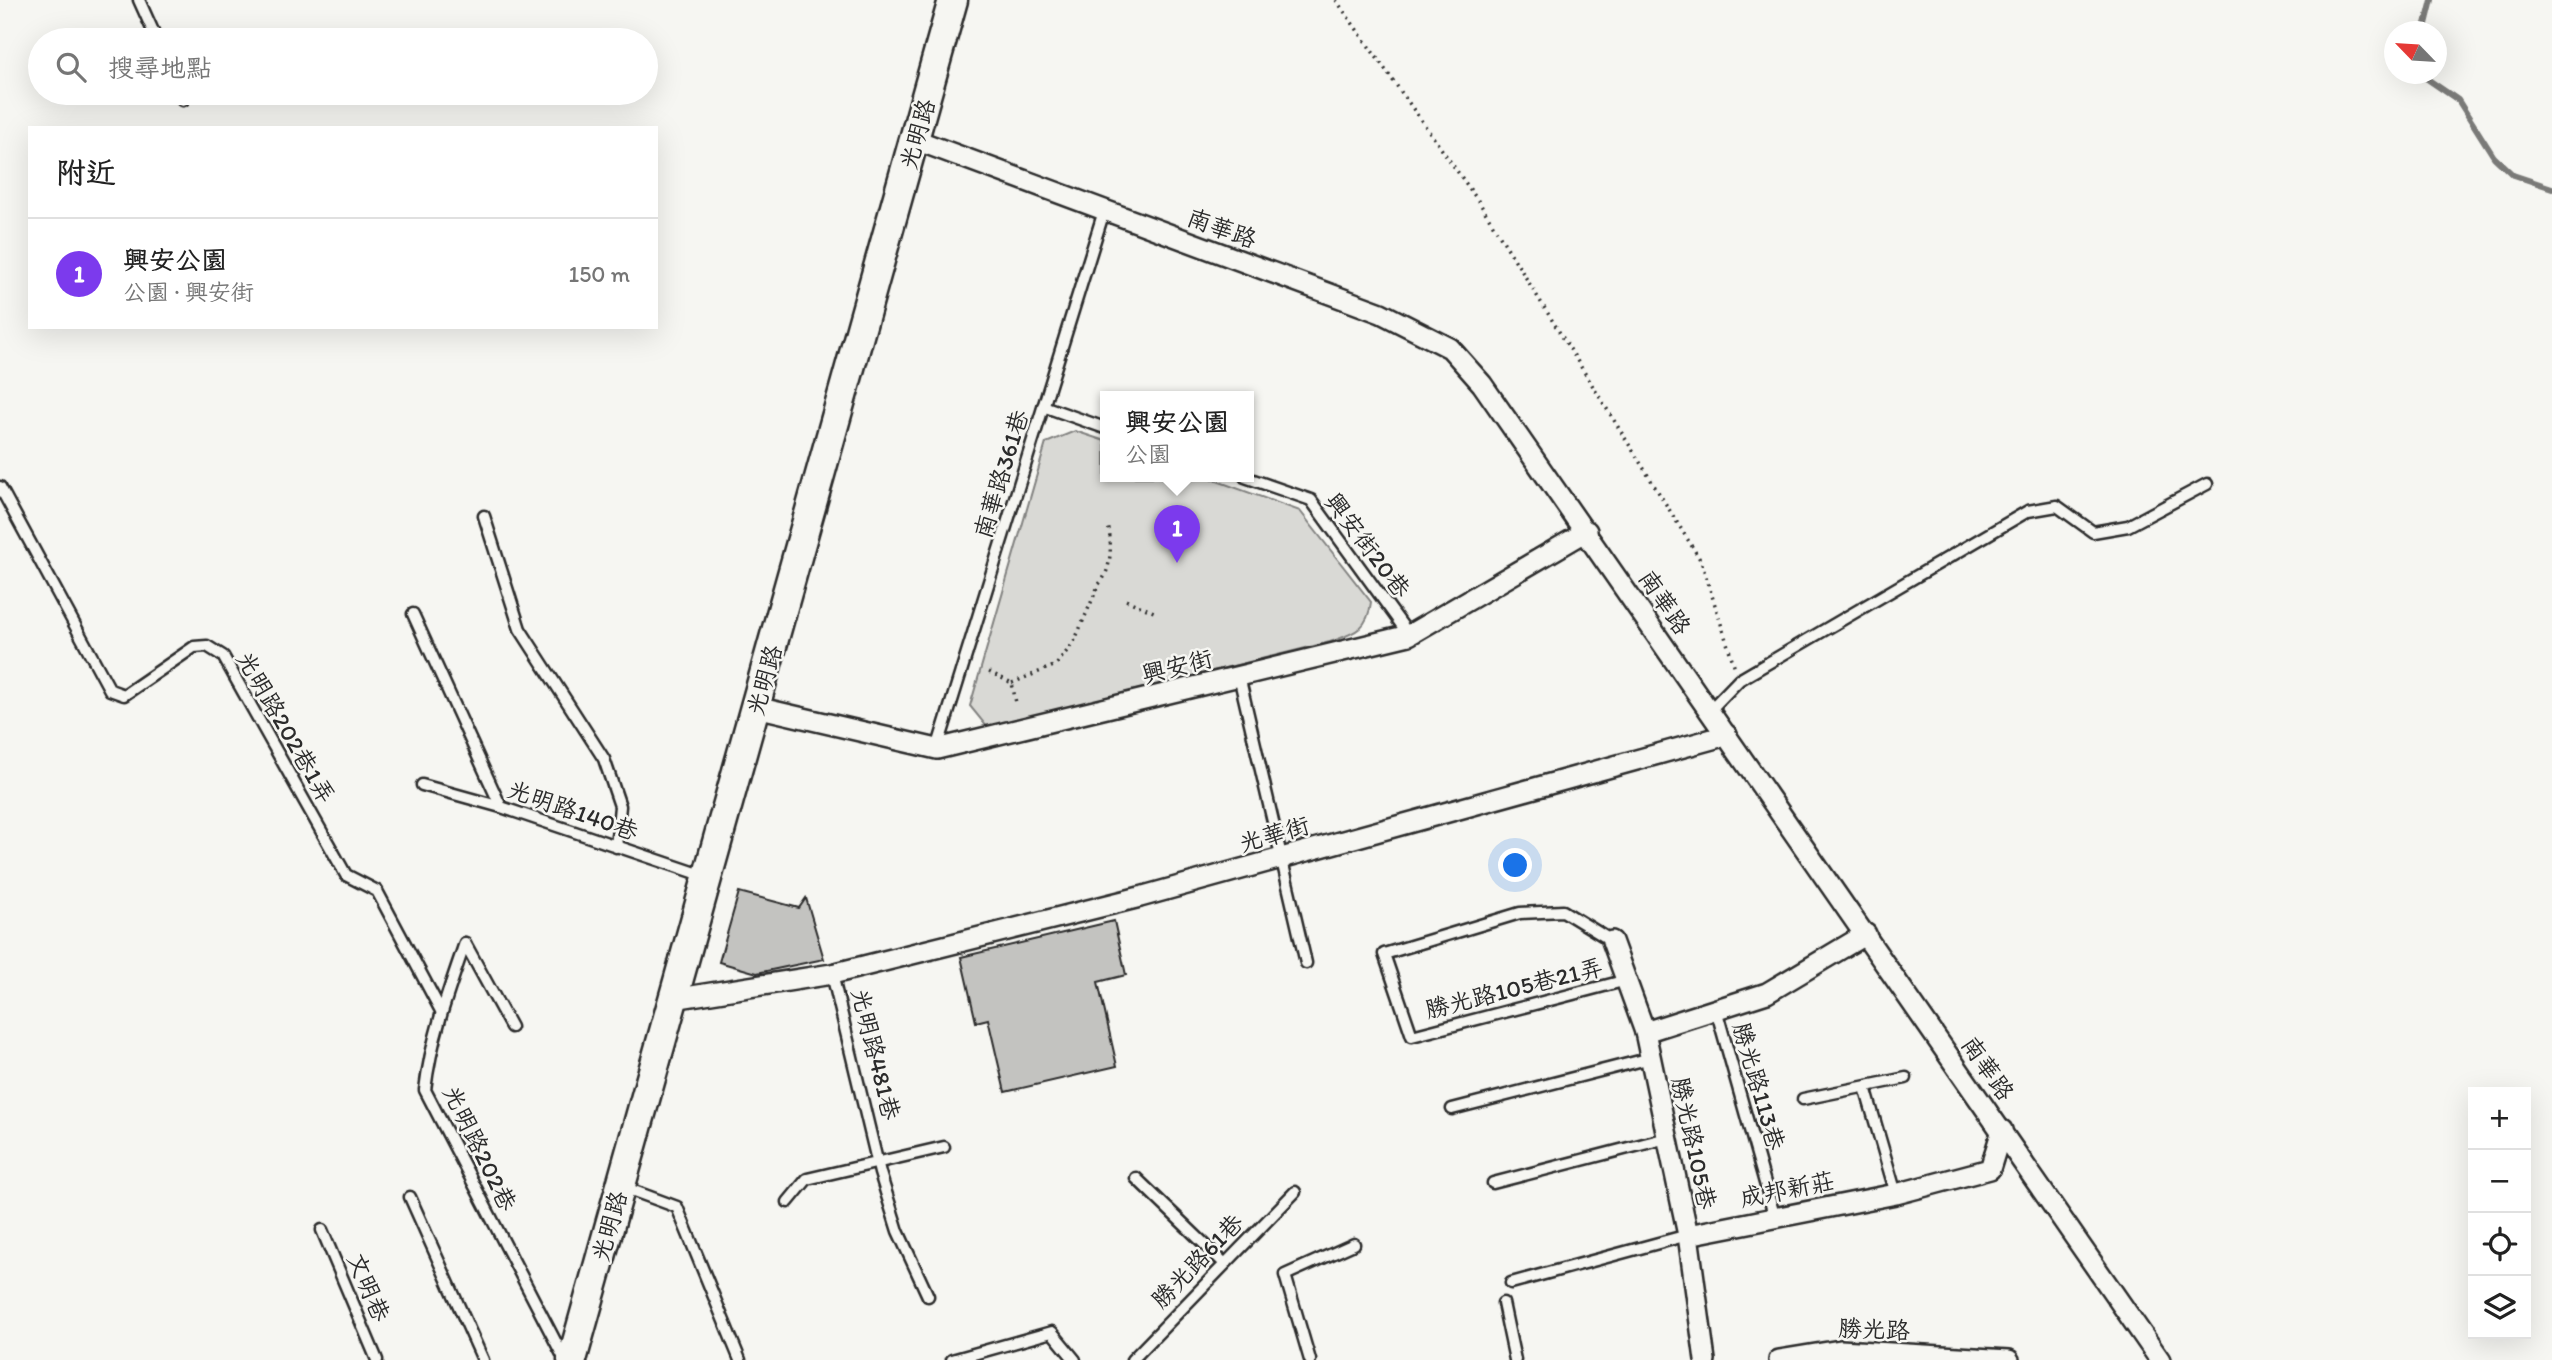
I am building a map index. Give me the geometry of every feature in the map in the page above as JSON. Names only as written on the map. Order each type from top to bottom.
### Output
[{"type":"main road","name":"光明路","points":[[572,1360],[916,141],[953,0]]},
{"type":"street","name":"南華路","points":[[916,141],[1381,313],[1450,348],[1482,384],[1587,531],[2160,1360]]},
{"type":"street","name":"興安街","points":[[756,707],[937,749],[1409,635],[1587,531]]},
{"type":"street","name":"光華街","points":[[832,974],[1140,897],[1727,735]]},
{"type":"street","points":[[1645,1032],[1767,993],[1866,934]]},
{"type":"street","name":"勝光路105巷","points":[[1612,941],[1645,1032],[1651,1058],[1688,1235],[1705,1360]]},
{"type":"street","name":"光明路481巷","points":[[674,999],[832,974]]},
{"type":"street","name":"成邦新莊","points":[[1688,1235],[1774,1215],[1896,1194],[1990,1169],[2002,1130]]},
{"type":"street","name":"勝光路","points":[[1779,1360],[1840,1350],[2009,1360]]},
{"type":"lane","points":[[139,0],[151,28]]},
{"type":"lane","name":"南華路361巷","points":[[937,749],[1104,211]]},
{"type":"lane","points":[[1043,407],[1100,426]]},
{"type":"lane","name":"興安街20巷","points":[[1254,480],[1311,500],[1409,635]]},
{"type":"lane","points":[[1710,710],[1739,680],[2028,511],[2057,506],[2094,532],[2128,526],[2207,484]]},
{"type":"lane","name":"光明路202巷1弄","points":[[0,488],[110,690],[124,695],[194,647],[207,646],[223,656],[346,875],[377,891],[441,1011]]},
{"type":"lane","points":[[484,516],[520,629],[604,759],[620,806],[616,847]]},
{"type":"lane","points":[[413,614],[501,807]]},
{"type":"lane","points":[[1239,676],[1306,963]]},
{"type":"lane","name":"光明路140巷","points":[[422,785],[501,807],[709,877]]},
{"type":"lane","name":"勝光路105巷21弄","points":[[1612,941],[1563,911],[1520,913],[1384,954],[1412,1036],[1627,980]]},
{"type":"lane","name":"光明路202巷","points":[[511,1027],[465,943],[441,1011],[425,1090],[565,1360]]},
{"type":"lane","name":"光明路481巷","points":[[832,974],[877,1163],[898,1231],[928,1296]]},
{"type":"lane","name":"勝光路113巷","points":[[1716,1009],[1774,1215]]},
{"type":"lane","points":[[1452,1109],[1651,1058]]},
{"type":"lane","points":[[1803,1099],[1906,1079]]},
{"type":"lane","points":[[1865,1087],[1896,1194]]},
{"type":"lane","points":[[1493,1183],[1668,1138]]},
{"type":"lane","points":[[788,1202],[807,1179],[944,1147]]},
{"type":"lane","points":[[1136,1178],[1223,1262]]},
{"type":"lane","points":[[621,1186],[677,1207],[740,1360]]},
{"type":"lane","name":"勝光路61巷","points":[[1132,1360],[1223,1262],[1295,1192]]},
{"type":"lane","points":[[410,1197],[482,1360]]},
{"type":"lane","name":"文明巷","points":[[322,1230],[377,1360]]},
{"type":"lane","points":[[1511,1283],[1688,1235]]},
{"type":"lane","points":[[1310,1360],[1285,1275],[1354,1244]]},
{"type":"lane","points":[[1503,1303],[1515,1360]]},
{"type":"lane","points":[[952,1360],[1052,1332],[1075,1360]]},
{"type":"path","name":"南華路","points":[[1336,0],[1479,202],[1701,561],[1739,680]]},
{"type":"path","points":[[989,672],[1012,682],[1056,665],[1074,642],[1098,584],[1104,579],[1111,546],[1108,526]]},
{"type":"path","points":[[1126,600],[1156,613]]},
{"type":"path","points":[[1012,682],[1016,703]]},
{"type":"shaded area","points":[[1075,431],[1100,439],[1100,482],[1220,482],[1300,511],[1371,602],[1367,619],[1353,633],[1330,642],[987,727],[970,706],[1046,443]]},
{"type":"building","points":[[739,892],[799,908],[806,898],[824,959],[757,973],[719,962]]},
{"type":"building","points":[[1114,921],[1126,975],[1098,982],[1117,1066],[1005,1092],[988,1019],[976,1022],[961,957]]},
{"type":"waterway","points":[[2427,21],[2432,0]]},
{"type":"waterway","points":[[2435,84],[2458,100],[2494,157],[2513,175],[2552,188]]},
{"type":"place","name":"興安公園","points":[[1177,563]]}]
